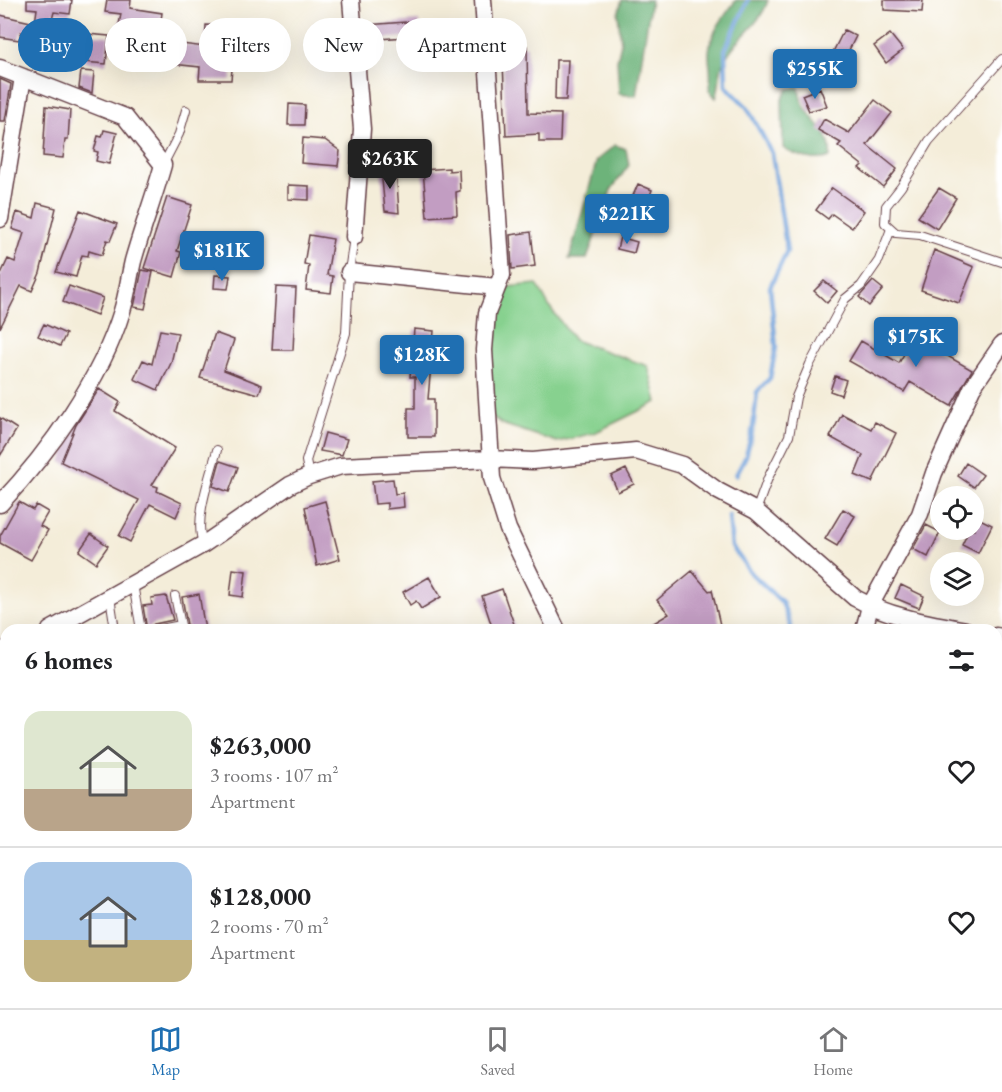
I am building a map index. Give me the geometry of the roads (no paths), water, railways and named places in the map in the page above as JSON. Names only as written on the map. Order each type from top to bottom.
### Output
[{"type":"street","points":[[351,0],[362,129],[354,237]]},
{"type":"street","points":[[483,0],[502,275],[487,313],[483,350],[492,478],[503,518],[554,624]]},
{"type":"street","points":[[0,68],[125,117],[164,165],[134,259],[122,311],[108,345],[79,399],[34,468],[0,504]]},
{"type":"street","points":[[0,219],[23,77]]},
{"type":"street","points":[[349,272],[497,287]]},
{"type":"street","points":[[866,624],[870,606],[920,514],[934,473],[972,388],[1002,344]]},
{"type":"street","points":[[61,624],[204,544],[290,485],[309,476],[341,466],[490,459],[533,461],[636,451],[682,465],[718,491],[756,511],[855,598],[870,606],[903,617],[937,624]]},
{"type":"lane","points":[[1002,59],[929,141],[901,187],[886,206],[885,223],[896,234],[920,235],[939,240],[1002,262]]},
{"type":"lane","points":[[164,165],[179,134],[186,110]]},
{"type":"lane","points":[[756,511],[768,478],[789,436],[796,397],[810,364],[845,299],[861,286],[879,260],[891,229]]},
{"type":"lane","points":[[309,476],[306,461],[346,333],[349,272],[354,237]]},
{"type":"lane","points":[[204,544],[199,536],[206,490],[217,450]]},
{"type":"lane","points":[[133,584],[140,624]]},
{"type":"lane","points":[[176,596],[180,624]]},
{"type":"lane","points":[[110,597],[114,624]]},
{"type":"lane","points":[[1002,713],[1002,731]]},
{"type":"waterway","points":[[736,475],[746,456],[753,428],[757,392],[770,378],[776,347],[770,287],[787,251],[772,153],[747,107],[726,86],[725,50],[748,0]]},
{"type":"waterway","points":[[729,516],[732,547],[751,573],[782,602],[790,624]]}]
